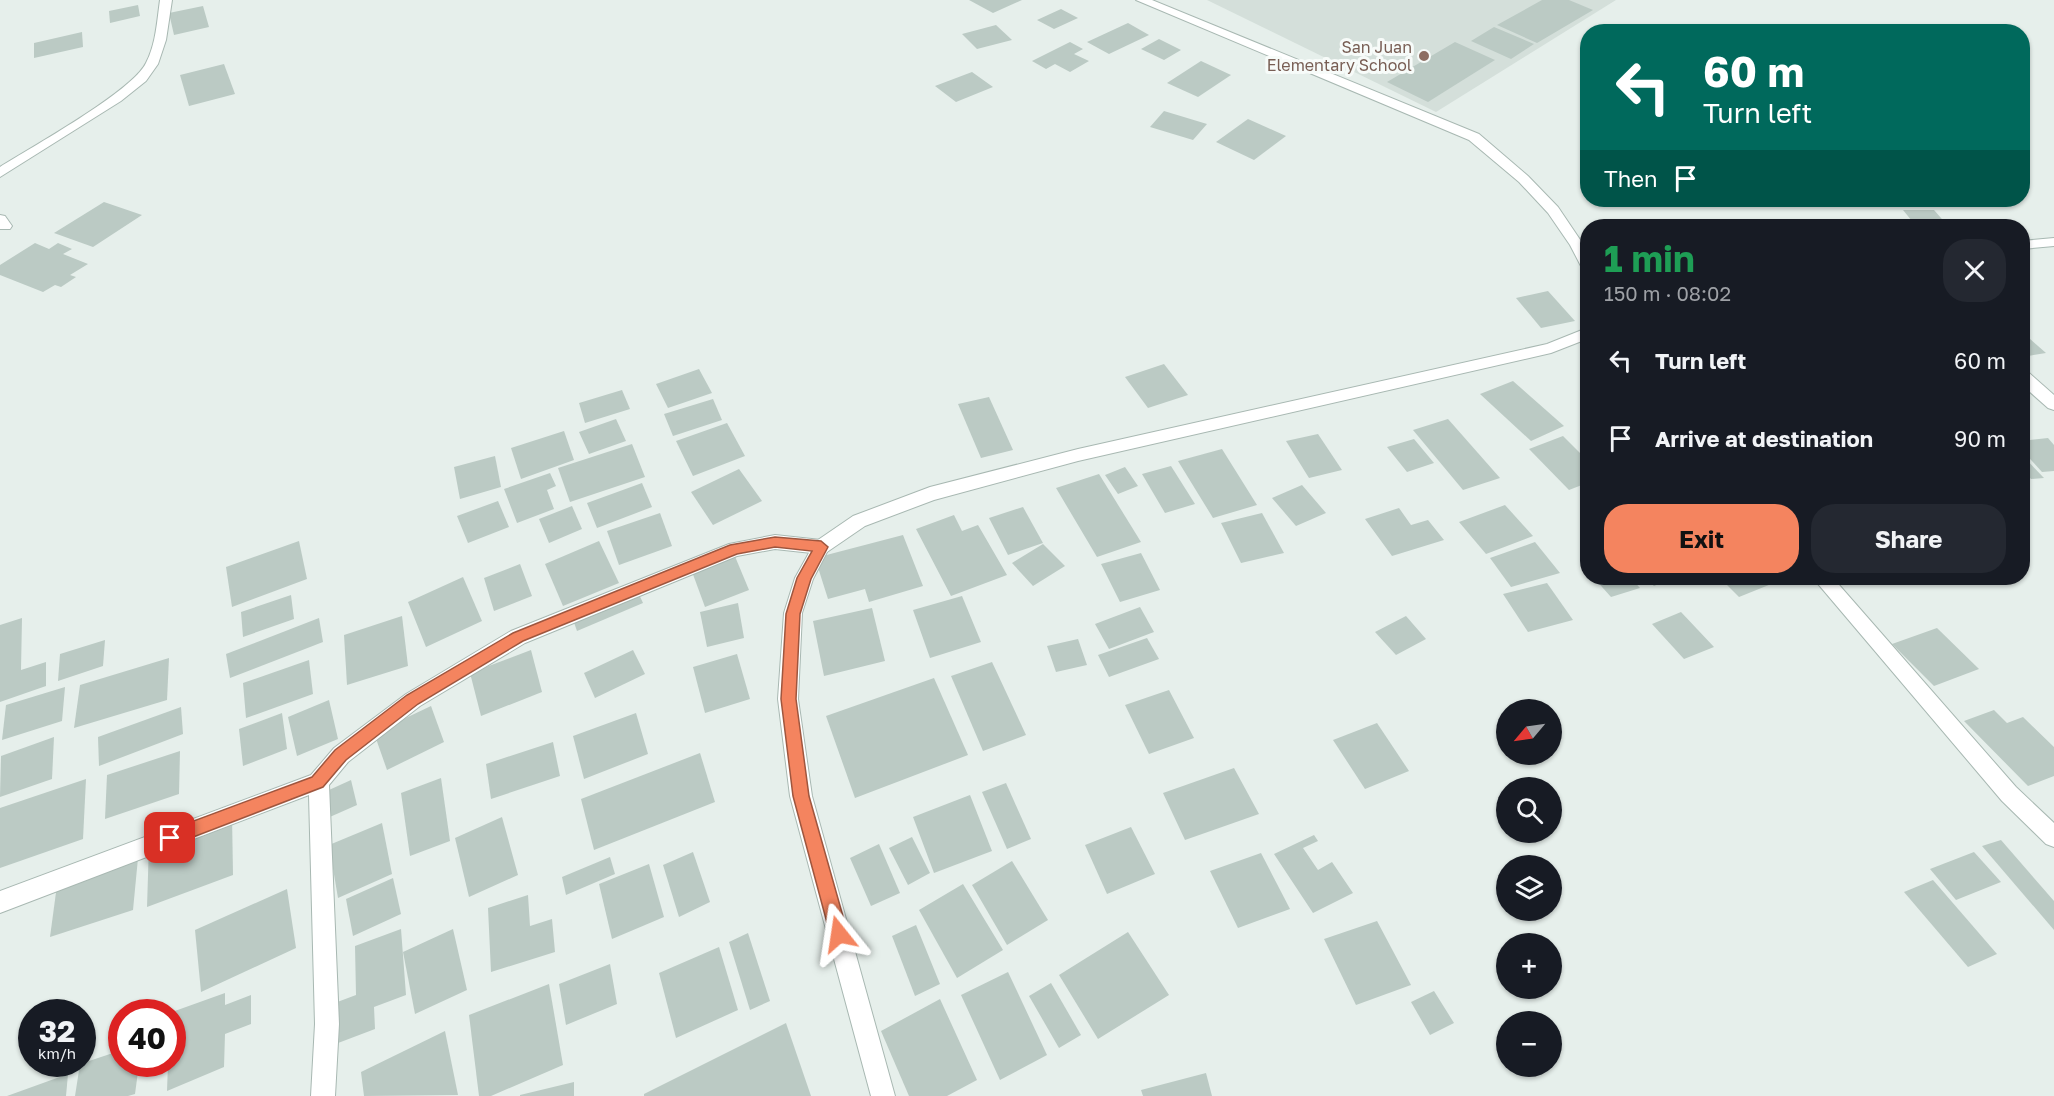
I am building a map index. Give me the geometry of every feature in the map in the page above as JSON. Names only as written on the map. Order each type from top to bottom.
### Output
[{"type":"street","points":[[0,173],[117,98],[142,78],[152,64],[160,40],[166,0]]},
{"type":"street","points":[[1142,0],[1474,137],[1518,173],[1555,209],[1580,253]]},
{"type":"street","points":[[2030,244],[2054,242]]},
{"type":"street","points":[[883,1096],[801,796],[788,699],[793,614],[804,578],[821,547],[859,521],[930,494],[1078,455],[1551,348],[1580,336]]},
{"type":"street","points":[[2030,383],[2054,404]]},
{"type":"street","points":[[0,902],[318,782],[341,755],[413,700],[518,637],[735,549],[775,542],[821,547]]},
{"type":"street","points":[[1828,585],[2009,794],[2054,837]]},
{"type":"street","points":[[318,782],[321,811],[327,1024],[323,1096]]},
{"type":"shaded area","name":"San Juan Elementary School","points":[[1207,0],[1616,0],[1436,112]]},
{"type":"building","points":[[969,0],[1022,0],[993,13]]},
{"type":"building","points":[[1542,0],[1569,0],[1593,10],[1537,43],[1497,25]]},
{"type":"building","points":[[138,5],[140,16],[110,23],[109,11]]},
{"type":"building","points":[[203,6],[209,27],[174,35],[169,13]]},
{"type":"building","points":[[1061,9],[1078,18],[1054,29],[1037,20]]},
{"type":"building","points":[[1128,23],[1149,35],[1109,54],[1087,42]]},
{"type":"building","points":[[996,25],[1012,40],[977,49],[962,34]]},
{"type":"building","points":[[1494,27],[1534,44],[1511,59],[1471,41]]},
{"type":"building","points":[[82,32],[83,47],[34,58],[34,43]]},
{"type":"building","points":[[1159,39],[1181,50],[1164,60],[1141,49]]},
{"type":"building","points":[[1070,42],[1083,49],[1074,54],[1089,61],[1070,72],[1055,64],[1046,69],[1032,61]]},
{"type":"building","points":[[1455,42],[1495,60],[1428,102],[1387,82]]},
{"type":"building","points":[[1201,61],[1231,75],[1198,97],[1167,83]]},
{"type":"building","points":[[224,64],[235,94],[189,106],[180,75]]},
{"type":"building","points":[[972,72],[993,87],[956,102],[935,86]]},
{"type":"building","points":[[1164,111],[1207,124],[1193,140],[1150,127]]},
{"type":"building","points":[[1248,119],[1286,136],[1254,160],[1216,142]]},
{"type":"building","points":[[104,202],[142,215],[93,247],[54,233]]},
{"type":"building","points":[[1903,210],[1934,210],[1942,219],[1910,219]]},
{"type":"building","points":[[35,243],[49,249],[58,243],[72,249],[63,254],[88,264],[70,275],[76,277],[61,287],[55,285],[43,292],[0,275],[0,265]]},
{"type":"building","points":[[1548,291],[1575,321],[1541,328],[1516,298]]},
{"type":"building","points":[[2030,339],[2046,353],[2030,356]]},
{"type":"building","points":[[1164,364],[1188,395],[1148,408],[1125,377]]},
{"type":"building","points":[[699,369],[712,393],[668,408],[656,384]]},
{"type":"building","points":[[1513,381],[1564,426],[1531,441],[1480,394]]},
{"type":"building","points":[[622,390],[630,409],[585,423],[579,403]]},
{"type":"building","points":[[989,397],[1013,450],[981,458],[958,404]]},
{"type":"building","points":[[713,399],[722,420],[673,436],[664,414]]},
{"type":"building","points":[[616,419],[626,441],[589,454],[579,432]]},
{"type":"building","points":[[1448,419],[1500,478],[1463,490],[1413,430]]},
{"type":"building","points":[[727,423],[745,456],[693,476],[676,441]]},
{"type":"building","points":[[564,431],[574,460],[521,479],[511,448]]},
{"type":"building","points":[[1318,434],[1342,470],[1309,478],[1286,441]]},
{"type":"building","points":[[1563,436],[1580,453],[1580,486],[1569,490],[1529,449]]},
{"type":"building","points":[[2048,438],[2054,445],[2054,471],[2042,472],[2030,459],[2030,440]]},
{"type":"building","points":[[1414,439],[1434,463],[1407,472],[1387,447]]},
{"type":"building","points":[[632,444],[645,477],[570,502],[558,468]]},
{"type":"building","points":[[1222,449],[1257,505],[1213,518],[1178,461]]},
{"type":"building","points":[[495,456],[501,487],[460,499],[454,467]]},
{"type":"building","points":[[2030,463],[2044,478],[2030,478]]},
{"type":"building","points":[[1171,466],[1195,504],[1165,513],[1142,474]]},
{"type":"building","points":[[1125,467],[1138,486],[1118,494],[1105,475]]},
{"type":"building","points":[[739,469],[762,501],[713,525],[691,492]]},
{"type":"building","points":[[550,473],[556,486],[547,490],[554,509],[517,523],[504,489]]},
{"type":"building","points":[[1099,474],[1141,542],[1097,557],[1056,488]]},
{"type":"building","points":[[642,483],[652,507],[597,528],[587,503]]},
{"type":"building","points":[[1302,485],[1326,513],[1296,526],[1272,498]]},
{"type":"building","points":[[498,501],[509,527],[468,543],[457,516]]},
{"type":"building","points":[[1505,505],[1533,536],[1486,554],[1459,522]]},
{"type":"building","points":[[572,506],[582,529],[549,543],[539,519]]},
{"type":"building","points":[[1023,507],[1043,543],[1008,555],[989,518]]},
{"type":"building","points":[[1399,508],[1411,525],[1428,520],[1444,540],[1392,556],[1365,519]]},
{"type":"building","points":[[660,513],[672,546],[619,565],[607,531]]},
{"type":"building","points":[[1262,513],[1284,553],[1241,563],[1221,523]]},
{"type":"building","points":[[954,515],[962,531],[978,525],[1007,575],[951,596],[916,529]]},
{"type":"building","points":[[903,535],[923,586],[869,602],[865,589],[828,599],[815,558]]},
{"type":"building","points":[[299,541],[307,579],[232,607],[226,567]]},
{"type":"building","points":[[599,541],[619,583],[563,606],[545,564]]},
{"type":"building","points":[[1535,542],[1560,573],[1511,587],[1490,558]]},
{"type":"building","points":[[1043,544],[1065,566],[1033,586],[1012,563]]},
{"type":"building","points":[[1141,553],[1160,590],[1120,602],[1101,564]]},
{"type":"building","points":[[734,554],[749,590],[705,607],[691,569]]},
{"type":"building","points":[[520,564],[532,596],[494,611],[484,578]]},
{"type":"building","points":[[463,577],[482,621],[426,647],[408,602]]},
{"type":"building","points":[[1547,583],[1573,620],[1528,632],[1503,594]]},
{"type":"building","points":[[1600,585],[1637,585],[1640,588],[1611,597]]},
{"type":"building","points":[[1727,585],[1769,585],[1739,597]]},
{"type":"building","points":[[636,588],[643,603],[577,631],[571,614]]},
{"type":"building","points":[[291,595],[294,619],[243,637],[241,612]]},
{"type":"building","points":[[962,596],[981,642],[930,658],[913,610]]},
{"type":"building","points":[[738,603],[744,638],[707,647],[700,612]]},
{"type":"building","points":[[1140,607],[1154,632],[1109,649],[1095,624]]},
{"type":"building","points":[[872,608],[885,661],[824,676],[813,621]]},
{"type":"building","points":[[1681,612],[1714,647],[1684,659],[1652,624]]},
{"type":"building","points":[[402,616],[408,666],[347,685],[344,635]]},
{"type":"building","points":[[1406,616],[1426,639],[1396,655],[1375,632]]},
{"type":"building","points":[[22,618],[21,670],[46,662],[46,686],[0,702],[0,625]]},
{"type":"building","points":[[319,618],[323,642],[230,678],[226,654]]},
{"type":"building","points":[[1937,628],[1979,669],[1934,686],[1892,644]]},
{"type":"building","points":[[1147,638],[1159,659],[1109,677],[1098,655]]},
{"type":"building","points":[[1078,639],[1087,665],[1056,672],[1047,646]]},
{"type":"building","points":[[105,640],[103,666],[58,681],[60,654]]},
{"type":"building","points":[[531,650],[542,692],[481,716],[470,673]]},
{"type":"building","points":[[633,650],[645,674],[595,698],[584,673]]},
{"type":"building","points":[[737,654],[750,699],[705,713],[693,667]]},
{"type":"building","points":[[169,658],[167,700],[74,728],[80,685]]},
{"type":"building","points":[[309,660],[313,694],[246,718],[243,683]]},
{"type":"building","points":[[992,662],[1026,735],[983,751],[951,676]]},
{"type":"building","points":[[934,678],[968,755],[855,798],[826,716]]},
{"type":"building","points":[[65,687],[62,721],[2,740],[6,705]]},
{"type":"building","points":[[1169,690],[1194,738],[1149,754],[1125,705]]},
{"type":"building","points":[[329,700],[338,739],[297,756],[288,717]]},
{"type":"building","points":[[431,706],[444,742],[387,770],[374,733]]},
{"type":"building","points":[[181,707],[183,734],[99,766],[98,737]]},
{"type":"building","points":[[1994,710],[2007,723],[2023,717],[2054,747],[2054,776],[2028,786],[1964,721]]},
{"type":"building","points":[[282,713],[287,749],[243,766],[239,729]]},
{"type":"building","points":[[636,713],[648,754],[584,779],[573,736]]},
{"type":"building","points":[[1377,723],[1409,771],[1365,789],[1333,740]]},
{"type":"building","points":[[54,737],[52,779],[0,797],[1,756]]},
{"type":"building","points":[[553,742],[560,776],[491,799],[486,764]]},
{"type":"building","points":[[180,751],[179,794],[105,819],[107,775]]},
{"type":"building","points":[[700,753],[715,802],[594,850],[581,799]]},
{"type":"building","points":[[1234,768],[1259,814],[1185,840],[1163,793]]},
{"type":"building","points":[[441,778],[450,841],[410,856],[401,793]]},
{"type":"building","points":[[86,779],[83,839],[0,868],[0,808]]},
{"type":"building","points":[[351,780],[357,805],[323,820],[318,795]]},
{"type":"building","points":[[1006,783],[1031,839],[1007,849],[982,792]]},
{"type":"building","points":[[970,795],[992,851],[934,873],[913,817]]},
{"type":"building","points":[[232,815],[233,875],[147,907],[149,844]]},
{"type":"building","points":[[502,817],[518,875],[469,897],[455,838]]},
{"type":"building","points":[[382,823],[392,874],[338,898],[329,845]]},
{"type":"building","points":[[1131,827],[1155,874],[1107,894],[1085,845]]},
{"type":"building","points":[[1314,835],[1318,841],[1303,848],[1318,870],[1332,862],[1353,893],[1313,913],[1274,854]]},
{"type":"building","points":[[912,837],[930,873],[908,885],[889,848]]},
{"type":"building","points":[[2001,840],[2054,901],[2054,930],[1982,846]]},
{"type":"building","points":[[879,844],[900,893],[871,906],[850,858]]},
{"type":"building","points":[[693,852],[710,902],[679,917],[663,865]]},
{"type":"building","points":[[1974,852],[2001,882],[1956,900],[1930,869]]},
{"type":"building","points":[[1261,853],[1290,909],[1238,928],[1210,871]]},
{"type":"building","points":[[610,857],[615,874],[566,895],[562,877]]},
{"type":"building","points":[[138,858],[133,910],[50,937],[57,885]]},
{"type":"building","points":[[1012,861],[1048,920],[1007,945],[972,885]]},
{"type":"building","points":[[649,864],[664,917],[612,939],[599,884]]},
{"type":"building","points":[[393,878],[401,914],[353,936],[346,899]]},
{"type":"building","points":[[1933,880],[1997,954],[1968,967],[1904,892]]},
{"type":"building","points":[[963,884],[1003,950],[957,978],[919,910]]},
{"type":"building","points":[[287,889],[296,948],[201,992],[195,930]]},
{"type":"building","points":[[528,895],[530,926],[552,919],[555,952],[491,972],[488,908]]},
{"type":"building","points":[[1377,921],[1411,985],[1356,1005],[1324,939]]},
{"type":"building","points":[[916,925],[940,984],[915,996],[892,936]]},
{"type":"building","points":[[401,929],[406,995],[374,1007],[375,1029],[317,1051],[316,1010],[356,995],[355,946]]},
{"type":"building","points":[[453,929],[467,990],[415,1014],[403,952]]},
{"type":"building","points":[[1128,932],[1169,995],[1098,1039],[1059,975]]},
{"type":"building","points":[[748,933],[770,1001],[750,1010],[729,942]]},
{"type":"building","points":[[719,947],[738,1010],[676,1038],[659,973]]},
{"type":"building","points":[[610,964],[617,1004],[566,1025],[559,984]]},
{"type":"building","points":[[1008,972],[1047,1055],[1000,1080],[961,995]]},
{"type":"building","points":[[1051,983],[1081,1035],[1059,1048],[1029,996]]},
{"type":"building","points":[[549,984],[563,1065],[491,1096],[479,1096],[469,1015]]},
{"type":"building","points":[[1434,991],[1454,1023],[1430,1035],[1411,1002]]},
{"type":"building","points":[[225,993],[225,1005],[251,995],[251,1024],[225,1034],[224,1067],[167,1091],[168,1077],[186,1077],[186,1007]]},
{"type":"building","points":[[940,999],[977,1080],[947,1096],[909,1096],[881,1031]]},
{"type":"building","points":[[786,1023],[811,1096],[644,1096],[644,1094]]},
{"type":"building","points":[[445,1031],[458,1095],[364,1096],[361,1072]]},
{"type":"building","points":[[108,1055],[108,1077],[137,1077],[135,1094],[75,1096],[78,1077],[96,1077],[96,1059]]},
{"type":"building","points":[[1206,1073],[1212,1096],[1143,1096],[1141,1090]]},
{"type":"building","points":[[60,1077],[68,1077],[66,1096],[7,1096]]},
{"type":"building","points":[[574,1082],[574,1096],[520,1096],[520,1095]]},
{"type":"place","name":"San Juan Elementary School","points":[[1424,56]]},
{"type":"route","points":[[170,838],[318,782],[341,755],[413,700],[518,637],[735,549],[775,542],[821,547],[804,578],[793,614],[788,699],[801,796],[839,934]]}]
